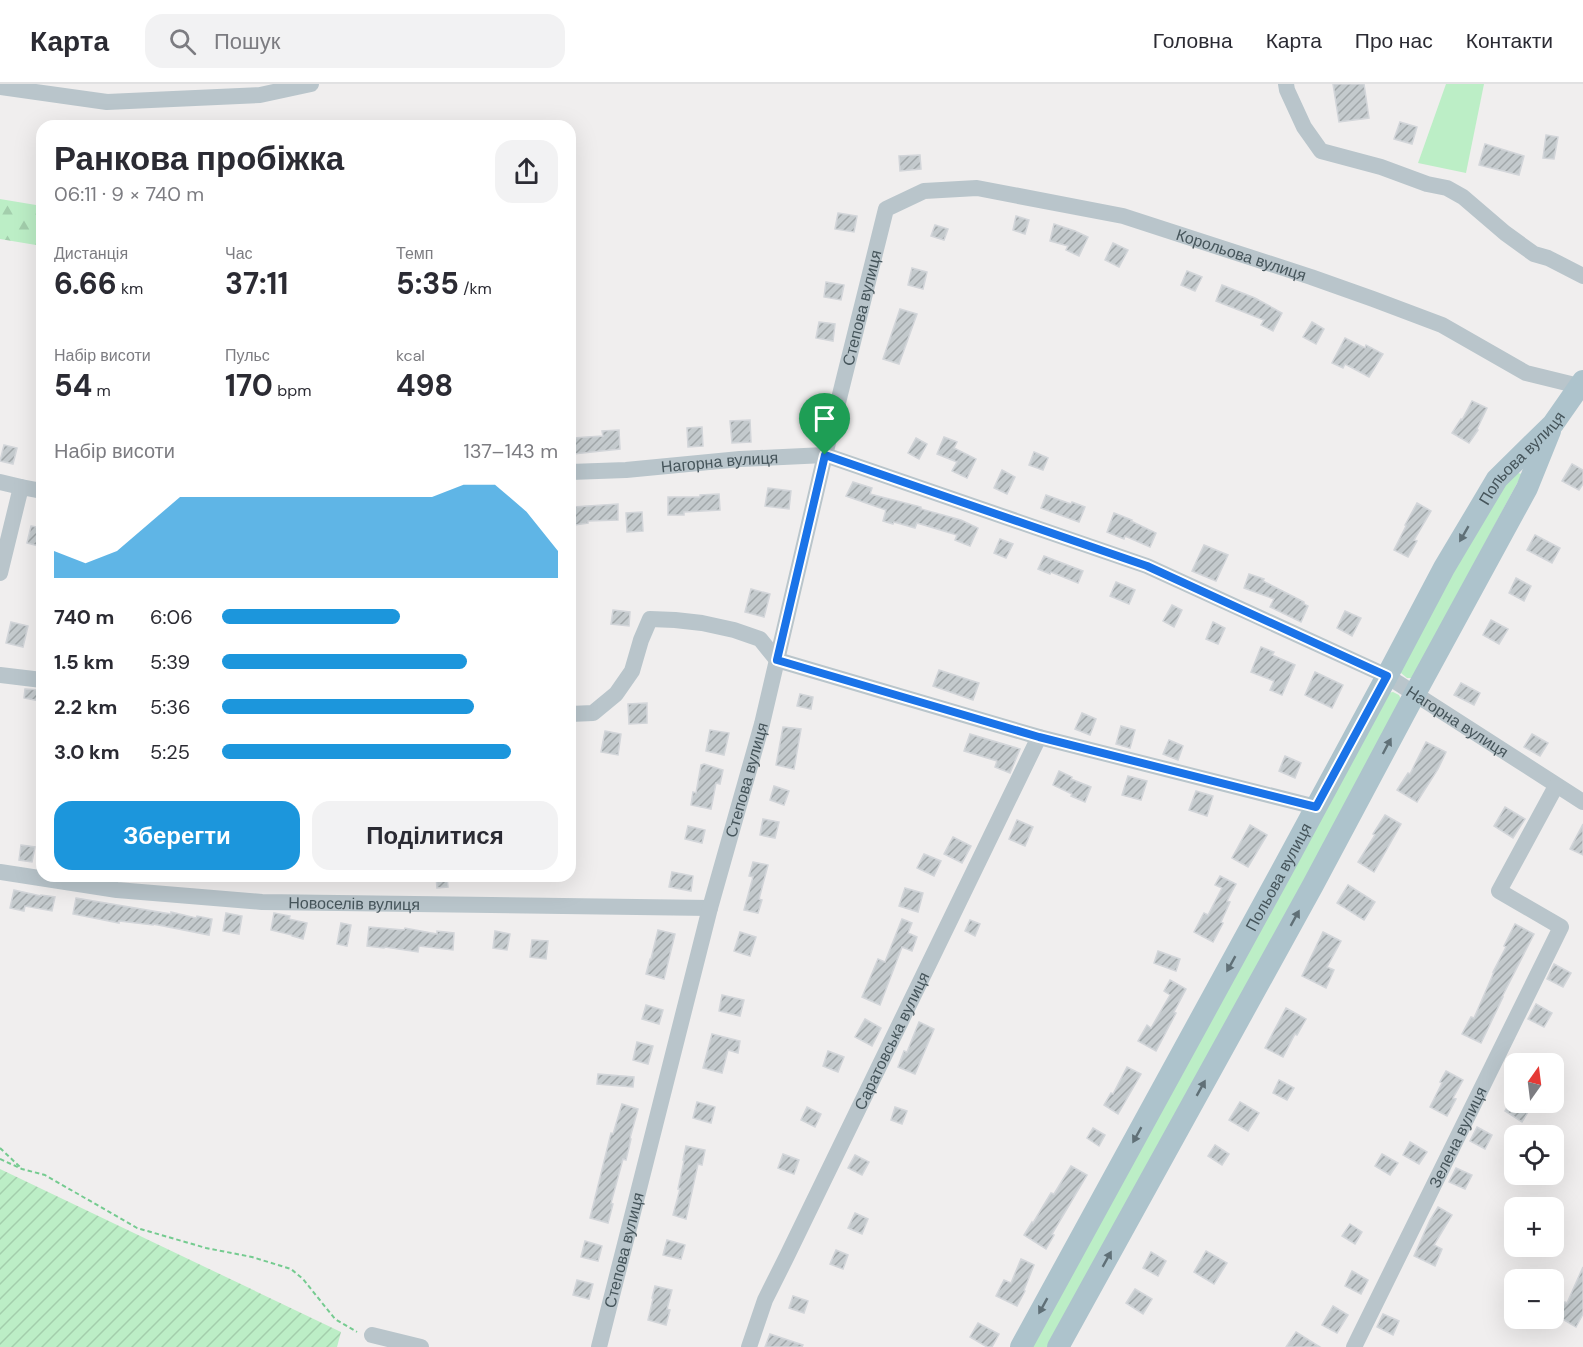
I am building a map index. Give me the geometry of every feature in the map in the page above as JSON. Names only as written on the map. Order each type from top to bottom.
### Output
[{"type":"main road","points":[[1553,424],[1582,385]]},
{"type":"main road","name":"Польова вулиця","points":[[1021,1347],[1444,568],[1497,479],[1553,424]]},
{"type":"main road","name":"Польова вулиця","points":[[1058,1347],[1302,906],[1527,488],[1553,424]]},
{"type":"street","points":[[0,87],[107,102],[260,94],[311,84]]},
{"type":"street","points":[[1286,84],[1304,127],[1321,151],[1382,167],[1447,189],[1463,197],[1534,254],[1548,258],[1583,276]]},
{"type":"street","name":"Корольова вулиця","points":[[886,209],[924,191],[977,188],[1123,216],[1373,299],[1442,325],[1526,373],[1582,385]]},
{"type":"street","name":"Степова вулиця","points":[[599,1347],[711,908],[762,723],[886,209]]},
{"type":"street","name":"Нагорна вулиця","points":[[576,472],[825,455],[1147,566],[1387,676],[1583,802]]},
{"type":"street","points":[[0,482],[36,489]]},
{"type":"street","points":[[0,573],[21,487]]},
{"type":"street","points":[[576,714],[593,713],[616,694],[632,671],[650,619],[702,623],[760,639],[777,660],[1039,737],[1316,807]]},
{"type":"street","points":[[0,675],[36,679]]},
{"type":"street","name":"Саратовська вулиця","points":[[749,1347],[765,1300],[1039,737]]},
{"type":"street","name":"Зелена вулиця","points":[[1354,1347],[1562,927],[1498,891],[1556,786]]},
{"type":"street","name":"Новоселів вулиця","points":[[0,873],[36,878]]},
{"type":"street","name":"Новоселів вулиця","points":[[62,882],[117,890],[262,902],[711,908]]},
{"type":"street","points":[[372,1335],[421,1347]]},
{"type":"path","points":[[0,1148],[22,1169]]},
{"type":"path","points":[[0,1159],[22,1169],[45,1175],[137,1228],[291,1269],[303,1279],[334,1319],[358,1332],[372,1335]]},
{"type":"green space","points":[[1446,84],[1484,84],[1466,173],[1418,163]]},
{"type":"green space","points":[[0,199],[36,205],[36,245],[0,239]]},
{"type":"green space","points":[[1518,473],[1522,474],[1413,678],[1407,678],[1400,669],[1494,493]]},
{"type":"green space","points":[[1393,692],[1399,695],[1402,701],[1049,1347],[1028,1347],[1388,693]]},
{"type":"green space","points":[[0,1169],[341,1332],[337,1347],[0,1347]]},
{"type":"building","points":[[1333,84],[1364,84],[1369,118],[1339,122]]},
{"type":"building","points":[[1400,122],[1417,127],[1412,144],[1394,139]]},
{"type":"building","points":[[1546,135],[1558,137],[1554,159],[1543,158]]},
{"type":"building","points":[[1485,144],[1524,156],[1519,175],[1479,165]]},
{"type":"building","points":[[920,155],[921,169],[900,171],[899,156]]},
{"type":"building","points":[[838,213],[857,216],[854,232],[835,229]]},
{"type":"building","points":[[1016,216],[1029,220],[1025,234],[1013,230]]},
{"type":"building","points":[[1054,224],[1088,237],[1079,256],[1066,250],[1068,246],[1050,241]]},
{"type":"building","points":[[935,225],[948,229],[944,240],[931,236]]},
{"type":"building","points":[[1113,243],[1128,250],[1119,267],[1105,260]]},
{"type":"building","points":[[912,268],[927,272],[923,289],[908,285]]},
{"type":"building","points":[[1187,271],[1202,277],[1195,291],[1181,285]]},
{"type":"building","points":[[826,282],[844,285],[841,300],[824,297]]},
{"type":"building","points":[[1222,285],[1255,298],[1282,313],[1273,331],[1261,325],[1264,320],[1216,301]]},
{"type":"building","points":[[900,309],[917,314],[899,364],[883,359]]},
{"type":"building","points":[[819,322],[835,324],[833,341],[816,338]]},
{"type":"building","points":[[1312,322],[1324,329],[1316,344],[1303,337]]},
{"type":"building","points":[[1345,338],[1383,354],[1369,377],[1345,364],[1343,368],[1332,363]]},
{"type":"building","points":[[1472,401],[1487,408],[1478,430],[1469,443],[1452,433]]},
{"type":"building","points":[[750,420],[751,442],[732,443],[730,421]]},
{"type":"building","points":[[702,427],[703,446],[688,447],[687,428]]},
{"type":"building","points":[[619,430],[620,449],[576,454],[576,438],[603,436],[602,431]]},
{"type":"building","points":[[944,437],[957,442],[954,448],[976,459],[967,478],[952,471],[957,462],[937,454]]},
{"type":"building","points":[[916,438],[927,444],[919,459],[908,453]]},
{"type":"building","points":[[4,445],[17,448],[13,464],[0,461]]},
{"type":"building","points":[[1034,452],[1048,458],[1043,470],[1029,465]]},
{"type":"building","points":[[1572,464],[1583,470],[1583,484],[1579,490],[1562,481]]},
{"type":"building","points":[[1002,470],[1015,477],[1007,494],[994,488]]},
{"type":"building","points":[[853,482],[872,488],[870,494],[921,507],[921,509],[961,520],[978,528],[970,546],[955,540],[957,535],[917,523],[915,528],[883,521],[886,510],[846,496]]},
{"type":"building","points":[[768,488],[791,491],[789,509],[765,506]]},
{"type":"building","points":[[719,494],[720,510],[668,515],[668,497],[700,497],[700,495]]},
{"type":"building","points":[[1046,495],[1085,507],[1079,522],[1041,508]]},
{"type":"building","points":[[1417,503],[1431,511],[1414,540],[1417,541],[1408,557],[1394,550]]},
{"type":"building","points":[[618,504],[618,520],[588,521],[588,523],[576,525],[576,507]]},
{"type":"building","points":[[642,512],[643,531],[627,532],[626,513]]},
{"type":"building","points":[[1114,513],[1156,533],[1150,547],[1125,536],[1124,539],[1107,532]]},
{"type":"building","points":[[31,526],[36,527],[36,545],[27,543]]},
{"type":"building","points":[[1535,535],[1560,548],[1552,563],[1527,550]]},
{"type":"building","points":[[1000,539],[1013,544],[1006,558],[994,553]]},
{"type":"building","points":[[1204,545],[1228,555],[1216,581],[1192,571]]},
{"type":"building","points":[[1044,556],[1083,571],[1078,583],[1038,569]]},
{"type":"building","points":[[1249,574],[1264,579],[1263,581],[1304,602],[1308,606],[1301,622],[1270,607],[1274,599],[1244,588]]},
{"type":"building","points":[[1516,578],[1531,586],[1524,601],[1509,593]]},
{"type":"building","points":[[1116,582],[1135,590],[1129,604],[1110,596]]},
{"type":"building","points":[[751,589],[770,594],[764,617],[745,612]]},
{"type":"building","points":[[1172,605],[1182,610],[1174,627],[1163,621]]},
{"type":"building","points":[[613,610],[630,612],[629,626],[611,624]]},
{"type":"building","points":[[1345,611],[1361,618],[1352,636],[1337,628]]},
{"type":"building","points":[[1491,620],[1508,629],[1499,644],[1483,635]]},
{"type":"building","points":[[11,622],[28,626],[23,647],[6,643]]},
{"type":"building","points":[[1213,622],[1225,628],[1218,644],[1206,639]]},
{"type":"building","points":[[1261,647],[1274,652],[1272,655],[1295,665],[1282,695],[1270,690],[1274,681],[1251,672]]},
{"type":"building","points":[[939,670],[979,683],[973,700],[933,686]]},
{"type":"building","points":[[1315,672],[1343,685],[1332,708],[1305,695]]},
{"type":"building","points":[[1461,683],[1480,693],[1474,705],[1454,695]]},
{"type":"building","points":[[25,689],[36,690],[36,700],[24,698]]},
{"type":"building","points":[[800,694],[813,697],[811,709],[797,706]]},
{"type":"building","points":[[647,703],[647,723],[629,724],[628,704]]},
{"type":"building","points":[[1082,713],[1096,719],[1090,735],[1075,729]]},
{"type":"building","points":[[1121,726],[1135,730],[1130,748],[1116,744]]},
{"type":"building","points":[[783,727],[801,729],[794,769],[776,765]]},
{"type":"building","points":[[710,730],[729,733],[724,755],[706,751]]},
{"type":"building","points":[[605,731],[621,734],[618,755],[601,752]]},
{"type":"building","points":[[970,734],[1020,749],[1010,773],[995,767],[997,761],[964,751]]},
{"type":"building","points":[[1532,734],[1548,743],[1540,756],[1524,747]]},
{"type":"building","points":[[1169,740],[1183,746],[1178,760],[1163,754]]},
{"type":"building","points":[[1426,742],[1446,752],[1417,802],[1397,790],[1408,773],[1410,774]]},
{"type":"building","points":[[1285,756],[1301,763],[1295,778],[1279,771]]},
{"type":"building","points":[[701,765],[723,770],[720,784],[716,783],[711,809],[691,805],[693,792],[696,793]]},
{"type":"building","points":[[1059,771],[1091,787],[1085,802],[1053,785]]},
{"type":"building","points":[[1128,776],[1147,781],[1141,800],[1122,795]]},
{"type":"building","points":[[774,786],[789,791],[784,805],[770,800]]},
{"type":"building","points":[[1196,791],[1213,796],[1207,816],[1189,810]]},
{"type":"building","points":[[1505,807],[1525,819],[1513,838],[1494,826]]},
{"type":"building","points":[[1385,815],[1401,824],[1374,872],[1358,862]]},
{"type":"building","points":[[763,819],[779,822],[775,838],[760,835]]},
{"type":"building","points":[[1017,820],[1033,827],[1025,846],[1009,839]]},
{"type":"building","points":[[1583,824],[1583,855],[1570,849]]},
{"type":"building","points":[[1250,825],[1267,835],[1248,867],[1232,858]]},
{"type":"building","points":[[688,826],[705,830],[702,843],[685,839]]},
{"type":"building","points":[[953,837],[971,846],[962,863],[944,854]]},
{"type":"building","points":[[21,845],[35,847],[32,862],[19,860]]},
{"type":"building","points":[[924,854],[941,861],[934,876],[917,868]]},
{"type":"building","points":[[753,862],[768,865],[759,899],[762,900],[758,913],[744,910],[753,877],[749,876]]},
{"type":"building","points":[[672,872],[693,876],[691,891],[669,887]]},
{"type":"building","points":[[1220,876],[1236,884],[1227,901],[1230,902],[1221,922],[1223,923],[1213,942],[1194,932],[1204,913],[1208,915],[1222,888],[1215,885]]},
{"type":"building","points":[[436,882],[448,882],[448,887],[437,888]]},
{"type":"building","points":[[1348,885],[1375,902],[1364,920],[1337,903]]},
{"type":"building","points":[[905,888],[923,893],[918,912],[899,906]]},
{"type":"building","points":[[14,890],[55,897],[52,911],[25,906],[24,911],[10,908]]},
{"type":"building","points":[[76,898],[212,919],[209,935],[153,924],[119,921],[119,923],[73,914]]},
{"type":"building","points":[[226,913],[242,916],[239,934],[223,931]]},
{"type":"building","points":[[274,913],[307,923],[303,939],[271,930]]},
{"type":"building","points":[[902,919],[912,923],[908,933],[917,937],[912,951],[902,947],[880,1005],[862,997],[878,959],[885,962]]},
{"type":"building","points":[[970,920],[980,924],[975,936],[965,931]]},
{"type":"building","points":[[341,923],[351,925],[347,946],[337,944]]},
{"type":"building","points":[[1515,924],[1534,934],[1481,1043],[1462,1034],[1471,1017],[1474,1018]]},
{"type":"building","points":[[369,927],[404,930],[405,928],[437,934],[437,931],[454,933],[453,950],[419,946],[418,952],[367,946]]},
{"type":"building","points":[[658,930],[675,934],[664,979],[646,974]]},
{"type":"building","points":[[495,931],[510,934],[507,950],[493,948]]},
{"type":"building","points":[[740,932],[756,937],[750,956],[734,951]]},
{"type":"building","points":[[1323,932],[1341,941],[1327,967],[1334,970],[1326,988],[1302,976]]},
{"type":"building","points":[[532,940],[548,941],[546,959],[530,957]]},
{"type":"building","points":[[1158,951],[1180,959],[1176,971],[1154,963]]},
{"type":"building","points":[[1554,964],[1571,973],[1563,987],[1547,979]]},
{"type":"building","points":[[1170,980],[1186,989],[1156,1051],[1138,1041],[1147,1025],[1151,1028],[1170,995],[1164,991]]},
{"type":"building","points":[[722,995],[744,1000],[740,1016],[719,1011]]},
{"type":"building","points":[[1536,1004],[1552,1013],[1544,1027],[1528,1019]]},
{"type":"building","points":[[646,1005],[663,1010],[659,1024],[642,1019]]},
{"type":"building","points":[[1286,1008],[1306,1019],[1283,1057],[1265,1048]]},
{"type":"building","points":[[865,1019],[881,1028],[872,1046],[855,1037]]},
{"type":"building","points":[[919,1022],[934,1029],[915,1074],[898,1067],[904,1051],[907,1052]]},
{"type":"building","points":[[712,1034],[740,1041],[738,1053],[728,1050],[722,1073],[703,1068]]},
{"type":"building","points":[[637,1042],[653,1046],[648,1064],[633,1060]]},
{"type":"building","points":[[828,1051],[844,1057],[838,1072],[823,1066]]},
{"type":"building","points":[[1127,1067],[1141,1074],[1118,1114],[1104,1105],[1111,1093],[1113,1094]]},
{"type":"building","points":[[1446,1071],[1463,1080],[1453,1098],[1456,1099],[1447,1116],[1430,1107]]},
{"type":"building","points":[[598,1074],[634,1077],[633,1087],[597,1084]]},
{"type":"building","points":[[1279,1080],[1294,1088],[1287,1100],[1273,1093]]},
{"type":"building","points":[[697,1102],[715,1107],[711,1123],[693,1118]]},
{"type":"building","points":[[1240,1102],[1259,1113],[1248,1131],[1229,1120]]},
{"type":"building","points":[[622,1104],[638,1109],[626,1160],[623,1159],[611,1203],[613,1204],[608,1223],[590,1218],[611,1133],[613,1134]]},
{"type":"building","points":[[807,1107],[821,1114],[815,1127],[801,1120]]},
{"type":"building","points":[[895,1107],[907,1111],[902,1124],[891,1120]]},
{"type":"building","points":[[1508,1113],[1527,1113],[1522,1122]]},
{"type":"building","points":[[1477,1127],[1492,1135],[1485,1149],[1470,1141]]},
{"type":"building","points":[[1093,1128],[1105,1135],[1099,1146],[1087,1138]]},
{"type":"building","points":[[1410,1142],[1427,1152],[1419,1164],[1403,1155]]},
{"type":"building","points":[[1215,1145],[1229,1154],[1222,1165],[1208,1156]]},
{"type":"building","points":[[686,1146],[705,1150],[702,1165],[698,1164],[686,1219],[673,1215],[680,1189],[678,1189]]},
{"type":"building","points":[[783,1154],[799,1160],[794,1174],[778,1168]]},
{"type":"building","points":[[1382,1154],[1398,1163],[1390,1175],[1375,1166]]},
{"type":"building","points":[[855,1155],[869,1162],[862,1175],[848,1168]]},
{"type":"building","points":[[1071,1166],[1087,1175],[1052,1234],[1054,1235],[1046,1249],[1024,1235]]},
{"type":"building","points":[[1456,1168],[1472,1175],[1465,1189],[1449,1182]]},
{"type":"building","points":[[1438,1207],[1452,1215],[1434,1245],[1442,1249],[1435,1266],[1414,1256]]},
{"type":"building","points":[[855,1213],[868,1219],[862,1234],[848,1228]]},
{"type":"building","points":[[1350,1224],[1362,1232],[1355,1244],[1342,1236]]},
{"type":"building","points":[[667,1240],[685,1245],[681,1259],[663,1255]]},
{"type":"building","points":[[585,1241],[602,1246],[598,1261],[581,1257]]},
{"type":"building","points":[[836,1250],[848,1255],[843,1269],[830,1264]]},
{"type":"building","points":[[1206,1251],[1227,1263],[1214,1284],[1194,1272]]},
{"type":"building","points":[[1151,1252],[1166,1261],[1158,1276],[1143,1268]]},
{"type":"building","points":[[1021,1259],[1034,1265],[1017,1306],[996,1296],[1004,1280],[1011,1283]]},
{"type":"building","points":[[1583,1267],[1583,1314],[1576,1327],[1564,1320],[1564,1304],[1567,1303]]},
{"type":"building","points":[[1352,1271],[1368,1280],[1361,1294],[1345,1286]]},
{"type":"building","points":[[577,1280],[593,1284],[589,1299],[573,1295]]},
{"type":"building","points":[[655,1286],[672,1290],[666,1325],[648,1320]]},
{"type":"building","points":[[1135,1289],[1152,1299],[1143,1314],[1126,1303]]},
{"type":"building","points":[[793,1296],[808,1301],[804,1313],[789,1308]]},
{"type":"building","points":[[1333,1306],[1348,1315],[1337,1333],[1322,1325]]},
{"type":"building","points":[[1383,1314],[1399,1321],[1393,1335],[1377,1327]]},
{"type":"building","points":[[978,1323],[999,1334],[992,1347],[987,1347],[970,1337]]},
{"type":"building","points":[[1296,1332],[1320,1347],[1286,1347]]},
{"type":"building","points":[[770,1334],[803,1345],[802,1347],[765,1347]]},
{"type":"route","points":[[825,455],[1147,566],[1387,676],[1316,807],[1039,737],[777,660],[825,455]]}]
